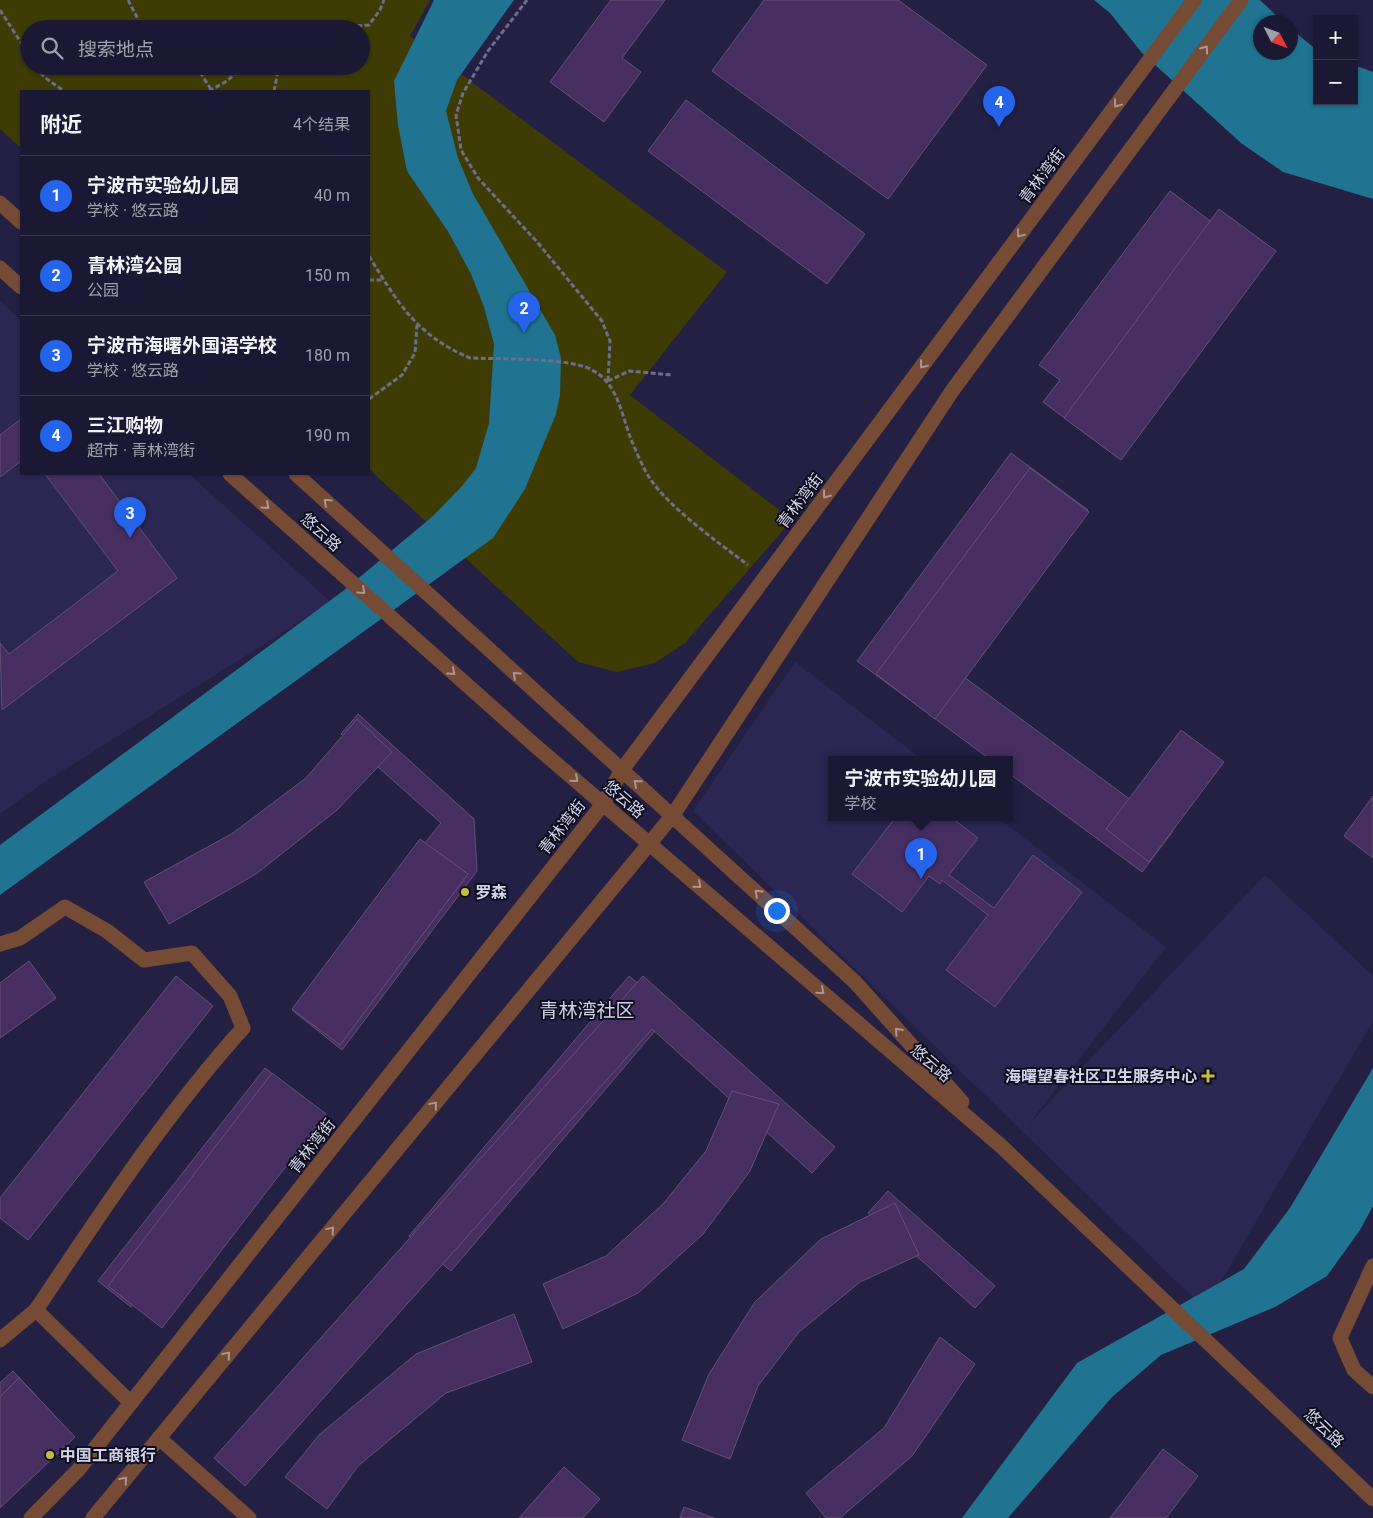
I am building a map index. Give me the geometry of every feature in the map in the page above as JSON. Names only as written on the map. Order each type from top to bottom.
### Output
[{"type":"street","name":"青林湾街","points":[[31,1518],[78,1470],[603,804],[622,770],[1194,0]]},
{"type":"street","points":[[93,1518],[673,815],[952,391],[1241,0]]},
{"type":"street","points":[[0,203],[20,221]]},
{"type":"street","points":[[0,268],[20,286]]},
{"type":"street","name":"悠云路","points":[[231,475],[603,804],[1001,1146],[1373,1499]]},
{"type":"street","name":"悠云路","points":[[297,475],[855,982],[1001,1146]]},
{"type":"street","points":[[0,944],[20,938],[65,907],[107,931],[144,960],[192,953],[230,996],[243,1028],[205,1071],[86,1236],[36,1310],[0,1340]]},
{"type":"street","points":[[1373,1266],[1340,1338],[1354,1370],[1373,1387]]},
{"type":"street","points":[[36,1310],[131,1403]]},
{"type":"street","points":[[159,1438],[249,1518]]},
{"type":"path","points":[[128,0],[138,20]]},
{"type":"path","points":[[370,24],[380,10],[384,0]]},
{"type":"path","points":[[527,0],[488,51],[463,93],[456,115],[461,150],[478,178],[538,243],[602,321],[610,341],[608,382]]},
{"type":"path","points":[[0,10],[20,41]]},
{"type":"path","points":[[43,75],[63,90]]},
{"type":"path","points":[[201,75],[210,90]]},
{"type":"path","points":[[213,90],[233,75]]},
{"type":"path","points":[[274,90],[277,75]]},
{"type":"path","points":[[370,258],[400,306],[417,324],[441,344],[456,352],[470,358],[573,364],[590,368],[608,382],[619,403],[631,438],[649,477],[681,511],[765,577]]},
{"type":"path","points":[[370,280],[383,280]]},
{"type":"path","points":[[370,398],[402,375],[415,353],[417,324]]},
{"type":"path","points":[[608,382],[629,371],[672,375]]},
{"type":"shaded area","points":[[0,0],[430,0],[410,36],[727,272],[630,395],[792,520],[685,643],[655,663],[617,672],[578,662],[370,470],[370,90],[20,90],[20,147],[0,129]]},
{"type":"shaded area","points":[[0,301],[20,320],[20,475],[190,475],[331,602],[37,787],[0,814]]},
{"type":"shaded area","points":[[795,662],[918,756],[828,756],[828,821],[1002,821],[1166,947],[1028,1125],[1265,875],[1373,976],[1373,1021],[1205,1309],[693,811]]},
{"type":"water","points":[[434,0],[514,0],[457,80],[446,111],[458,158],[473,194],[555,335],[561,358],[560,395],[556,414],[525,489],[493,538],[0,895],[0,845],[343,591],[433,516],[463,485],[476,468],[489,423],[494,344],[484,307],[471,274],[449,233],[407,171],[398,125],[394,81]]},
{"type":"water","points":[[1094,0],[1260,0],[1276,15],[1253,15],[1253,60],[1298,60],[1298,35],[1313,47],[1313,105],[1358,105],[1358,66],[1373,72],[1373,199],[1283,172],[1241,143],[1142,53],[1110,13]]},
{"type":"water","points":[[1373,1068],[1373,1206],[1360,1230],[1327,1276],[1275,1307],[1161,1355],[1112,1397],[1008,1518],[962,1518],[1077,1363],[1244,1269],[1290,1208]]},
{"type":"building","points":[[611,0],[665,0],[622,58],[641,72],[604,122],[550,82]]},
{"type":"building","points":[[764,0],[898,0],[987,65],[888,199],[712,71]]},
{"type":"building","points":[[686,100],[865,234],[827,284],[648,151]]},
{"type":"building","points":[[1170,191],[1264,261],[1117,457],[1043,402],[1060,380],[1039,365]]},
{"type":"building","points":[[1219,209],[1276,251],[1121,460],[1064,418]]},
{"type":"building","points":[[20,420],[20,462],[0,477],[0,435]]},
{"type":"building","points":[[1011,453],[1088,510],[964,677],[1173,831],[1142,872],[1013,776],[1013,756],[986,756],[857,661]]},
{"type":"building","points":[[1030,468],[1089,512],[935,719],[876,674]]},
{"type":"building","points":[[46,475],[100,475],[177,578],[2,710],[0,643],[9,654],[118,571]]},
{"type":"building","points":[[358,714],[474,819],[477,871],[342,1050],[292,1010],[441,823],[341,734]]},
{"type":"building","points":[[357,719],[392,752],[337,810],[256,874],[169,924],[144,882],[233,833],[306,778]]},
{"type":"building","points":[[1181,730],[1224,762],[1149,862],[1106,829]]},
{"type":"building","points":[[1373,796],[1373,858],[1344,836]]},
{"type":"building","points":[[893,821],[956,821],[978,838],[949,875],[994,908],[1033,855],[1082,892],[995,1007],[946,970],[988,915],[942,880],[940,884],[929,876],[902,912],[852,874]]},
{"type":"building","points":[[420,839],[468,874],[340,1045],[292,1009]]},
{"type":"building","points":[[29,961],[56,998],[0,1038],[0,983]]},
{"type":"building","points":[[176,976],[213,1006],[28,1240],[0,1218],[0,1198]]},
{"type":"building","points":[[629,976],[671,1012],[451,1271],[409,1236]]},
{"type":"building","points":[[643,976],[835,1147],[812,1173],[652,1029],[245,1486],[214,1458]]},
{"type":"building","points":[[265,1068],[298,1094],[131,1307],[98,1281]]},
{"type":"building","points":[[272,1073],[326,1114],[162,1328],[108,1286]]},
{"type":"building","points":[[732,1091],[779,1104],[750,1171],[703,1234],[638,1293],[563,1329],[543,1284],[606,1256],[663,1204],[706,1151]]},
{"type":"building","points":[[888,1191],[995,1286],[975,1308],[868,1213]]},
{"type":"building","points":[[895,1203],[919,1255],[860,1282],[799,1332],[758,1386],[730,1459],[682,1440],[709,1374],[755,1302],[821,1239]]},
{"type":"building","points":[[514,1314],[532,1362],[446,1393],[358,1466],[327,1509],[285,1477],[319,1435],[416,1354]]},
{"type":"building","points":[[940,1337],[975,1364],[912,1456],[840,1518],[826,1518],[806,1493],[884,1428]]},
{"type":"building","points":[[13,1371],[55,1416],[0,1469],[0,1383]]},
{"type":"building","points":[[19,1378],[75,1437],[0,1508],[0,1397]]},
{"type":"building","points":[[1163,1449],[1198,1476],[1166,1518],[1110,1518]]},
{"type":"building","points":[[564,1467],[600,1499],[583,1518],[519,1518]]},
{"type":"building","points":[[684,1507],[714,1518],[680,1518]]},
{"type":"place","name":"三江购物","points":[[999,127]]},
{"type":"place","name":"青林湾公园","points":[[524,333]]},
{"type":"place","name":"宁波市海曙外国语学校","points":[[130,538]]},
{"type":"place","name":"宁波市实验幼儿园","points":[[921,879]]},
{"type":"place","name":"罗森","points":[[465,892]]},
{"type":"place","name":"海曙望春社区卫生服务中心","points":[[1208,1076]]},
{"type":"place","name":"中国工商银行","points":[[50,1455]]},
{"type":"district","name":"青林湾社区","points":[[587,1010]]}]
